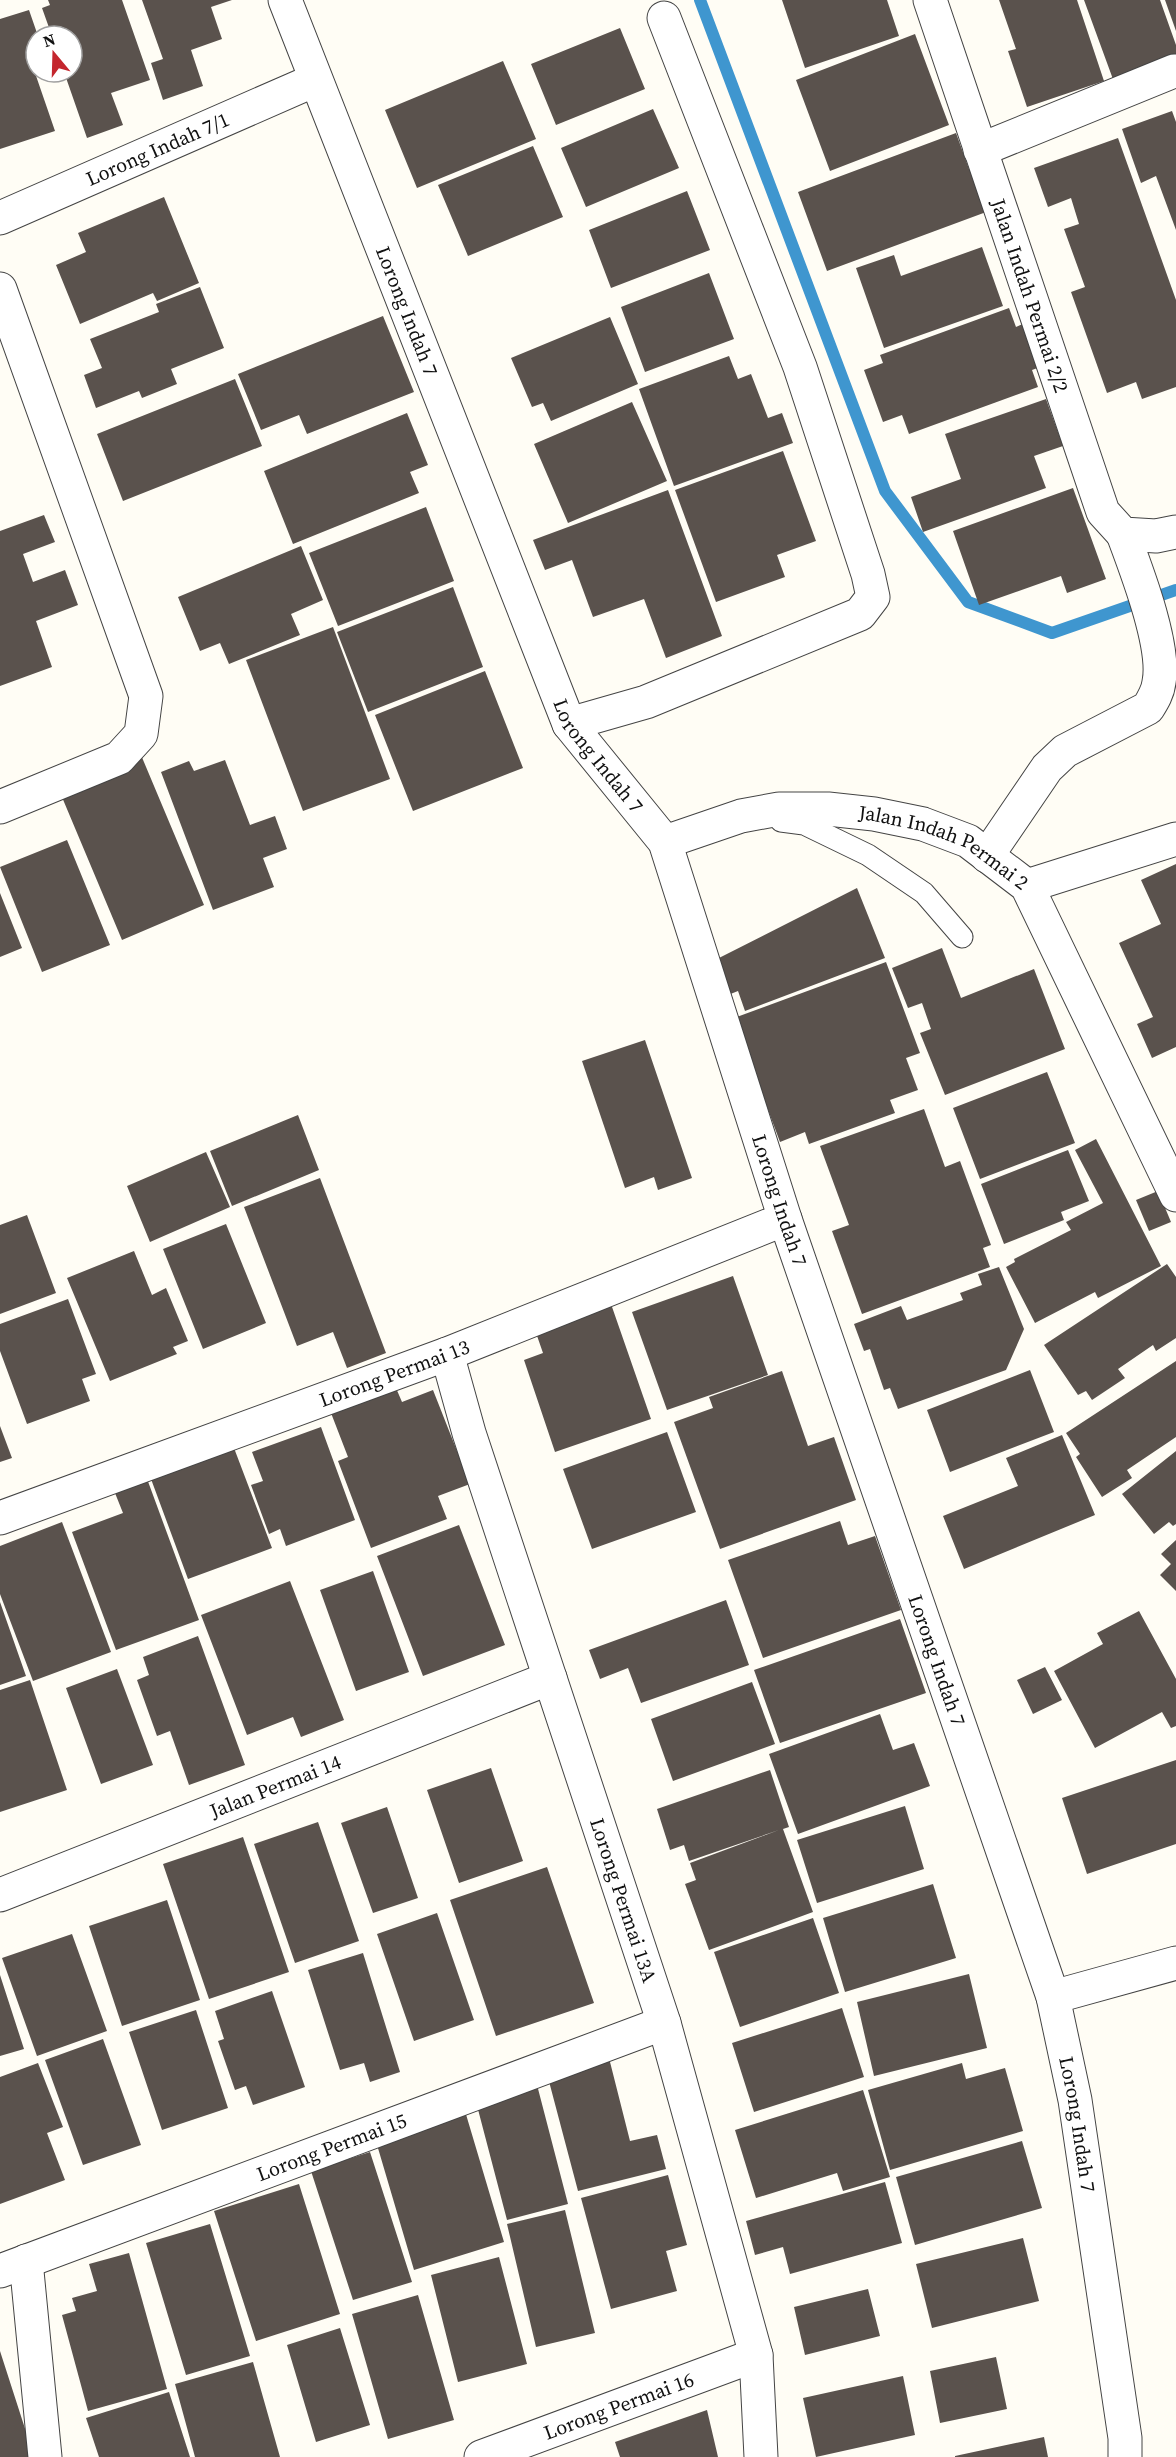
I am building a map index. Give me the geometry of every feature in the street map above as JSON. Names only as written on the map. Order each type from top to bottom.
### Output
[{"type":"street","name":"Lorong Indah 7","points":[[285,0],[569,724],[665,842],[784,1218],[1053,1997],[1075,2100],[1125,2438],[1125,2457]]},
{"type":"street","name":"Jalan Indah Permai 2/2","points":[[930,0],[1103,512],[1123,534]]},
{"type":"street","points":[[569,724],[646,702],[860,614],[873,597],[868,574],[800,367],[664,18]]},
{"type":"street","points":[[980,150],[1174,71]]},
{"type":"street","name":"Lorong Indah 7/1","points":[[0,218],[315,80]]},
{"type":"street","points":[[0,289],[146,696],[141,734],[119,758],[0,807]]},
{"type":"street","points":[[987,856],[1047,768],[1065,750],[1148,708],[1155,697],[1160,682],[1159,655],[1142,585],[1123,534],[1156,536],[1176,532]]},
{"type":"street","name":"Jalan Indah Permai 2","points":[[665,842],[741,816],[779,809],[828,809],[874,814],[922,824],[968,841],[1027,885],[1176,1195]]},
{"type":"street","points":[[1027,885],[1176,839]]},
{"type":"street","name":"Lorong Permai 13","points":[[0,1518],[447,1354],[784,1218]]},
{"type":"street","name":"Lorong Permai 13A","points":[[447,1354],[469,1433],[664,2023],[756,2355],[761,2457]]},
{"type":"street","name":"Jalan Permai 14","points":[[0,1895],[550,1678]]},
{"type":"street","points":[[1053,1997],[1176,1963]]},
{"type":"street","name":"Lorong Permai 15","points":[[13,2266],[664,2023]]},
{"type":"street","points":[[13,2266],[45,2457]]},
{"type":"street","name":"Lorong Permai 16","points":[[481,2457],[756,2355]]},
{"type":"lane","points":[[741,816],[804,824],[868,855],[924,893],[962,938]]},
{"type":"building","points":[[48,0],[122,0],[150,80],[111,93],[123,125],[87,138],[68,84],[84,84],[84,24],[48,24],[42,8],[50,5]]},
{"type":"building","points":[[142,0],[232,0],[211,7],[222,39],[191,50],[203,86],[163,100],[151,63],[163,59]]},
{"type":"building","points":[[782,0],[887,0],[899,36],[805,68]]},
{"type":"building","points":[[999,0],[1077,0],[1104,81],[1027,107],[1008,51],[1016,49]]},
{"type":"building","points":[[1084,0],[1160,0],[1176,45],[1176,60],[1114,82]]},
{"type":"building","points":[[1165,0],[1176,0],[1176,31]]},
{"type":"building","points":[[29,10],[34,24],[24,24],[24,84],[39,84],[55,131],[0,149],[0,19]]},
{"type":"building","points":[[620,28],[645,89],[556,125],[531,64]]},
{"type":"building","points":[[915,34],[949,125],[830,171],[796,80]]},
{"type":"building","points":[[503,61],[536,139],[417,188],[385,110]]},
{"type":"building","points":[[653,109],[679,168],[586,207],[561,148]]},
{"type":"building","points":[[1172,111],[1176,122],[1176,230],[1156,176],[1141,183],[1122,129]]},
{"type":"building","points":[[956,133],[969,169],[981,164],[997,208],[827,271],[798,192]]},
{"type":"building","points":[[1118,138],[1176,300],[1176,387],[1142,399],[1136,382],[1107,393],[1071,292],[1085,287],[1064,229],[1079,224],[1071,198],[1048,207],[1034,168]]},
{"type":"building","points":[[533,146],[563,217],[468,256],[438,185]]},
{"type":"building","points":[[687,191],[710,250],[611,288],[589,230]]},
{"type":"building","points":[[164,197],[199,283],[157,301],[153,293],[80,324],[56,265],[86,252],[78,233]]},
{"type":"building","points":[[982,247],[1003,306],[884,348],[856,268],[894,255],[901,276]]},
{"type":"building","points":[[709,273],[734,339],[645,372],[621,307]]},
{"type":"building","points":[[200,287],[224,348],[171,369],[177,384],[142,398],[139,391],[96,408],[84,375],[102,368],[90,339],[159,312],[156,304]]},
{"type":"building","points":[[1009,308],[1016,327],[1027,322],[1043,366],[1032,370],[1038,387],[909,434],[902,415],[883,422],[864,370],[883,363],[880,355]]},
{"type":"building","points":[[383,316],[414,392],[307,434],[299,415],[261,430],[238,374]]},
{"type":"building","points":[[610,317],[638,384],[551,421],[543,403],[532,407],[511,358]]},
{"type":"building","points":[[729,356],[738,379],[751,374],[768,418],[782,413],[793,443],[674,486],[639,389]]},
{"type":"building","points":[[235,379],[262,446],[123,501],[97,434]]},
{"type":"building","points":[[1046,399],[1063,446],[1034,456],[1046,488],[923,532],[911,497],[961,479],[945,434]]},
{"type":"building","points":[[632,402],[667,481],[568,523],[534,444]]},
{"type":"building","points":[[407,413],[428,465],[410,472],[419,493],[293,544],[264,471]]},
{"type":"building","points":[[783,451],[816,541],[777,555],[785,577],[716,602],[675,490]]},
{"type":"building","points":[[1073,488],[1106,579],[1067,593],[1061,576],[979,605],[953,531]]},
{"type":"building","points":[[668,490],[722,636],[666,658],[644,599],[593,617],[572,560],[545,570],[533,540]]},
{"type":"building","points":[[426,507],[454,581],[338,626],[309,553]]},
{"type":"building","points":[[44,515],[55,542],[23,554],[33,582],[65,570],[78,605],[36,621],[52,667],[0,686],[0,531]]},
{"type":"building","points":[[301,546],[323,600],[291,614],[300,635],[229,664],[220,643],[200,651],[178,597]]},
{"type":"building","points":[[453,587],[483,667],[368,712],[337,632]]},
{"type":"building","points":[[333,627],[390,779],[303,811],[246,660]]},
{"type":"building","points":[[485,671],[523,768],[413,811],[375,715]]},
{"type":"building","points":[[141,755],[204,905],[122,940],[59,790]]},
{"type":"building","points":[[225,760],[250,825],[275,816],[287,849],[263,858],[274,887],[213,910],[161,772],[189,761],[194,771]]},
{"type":"building","points":[[67,840],[110,945],[42,972],[0,867]]},
{"type":"building","points":[[1176,864],[1176,1047],[1152,1058],[1137,1024],[1153,1017],[1119,943],[1161,924],[1141,880]]},
{"type":"building","points":[[857,888],[885,958],[745,1011],[738,991],[728,995],[715,960]]},
{"type":"building","points":[[0,893],[22,948],[0,957]]},
{"type":"building","points":[[942,948],[961,998],[1034,969],[1065,1049],[945,1095],[920,1033],[931,1029],[922,1003],[908,1008],[892,968]]},
{"type":"building","points":[[886,962],[920,1053],[906,1058],[918,1090],[890,1100],[895,1113],[809,1144],[805,1132],[780,1142],[734,1018]]},
{"type":"building","points":[[645,1040],[692,1178],[658,1190],[654,1177],[625,1188],[582,1061]]},
{"type":"building","points":[[1047,1072],[1075,1143],[980,1179],[953,1108]]},
{"type":"building","points":[[924,1109],[945,1167],[960,1161],[991,1245],[983,1248],[990,1267],[862,1314],[832,1231],[849,1225],[820,1146]]},
{"type":"building","points":[[298,1115],[319,1170],[232,1206],[210,1151]]},
{"type":"building","points":[[1096,1139],[1161,1266],[1098,1298],[1095,1292],[1035,1323],[1006,1267],[1015,1262],[1014,1259],[1071,1230],[1066,1222],[1103,1203],[1075,1150]]},
{"type":"building","points":[[1068,1150],[1089,1201],[1061,1212],[1064,1220],[1004,1244],[981,1184]]},
{"type":"building","points":[[206,1152],[230,1207],[150,1242],[127,1186]]},
{"type":"building","points":[[320,1178],[386,1353],[347,1368],[333,1332],[297,1346],[244,1207]]},
{"type":"building","points":[[1158,1191],[1171,1222],[1149,1231],[1136,1200]]},
{"type":"building","points":[[27,1215],[56,1293],[0,1314],[0,1225]]},
{"type":"building","points":[[226,1224],[266,1323],[203,1349],[163,1249]]},
{"type":"building","points":[[134,1251],[152,1295],[166,1288],[188,1341],[173,1347],[177,1354],[110,1381],[67,1278]]},
{"type":"building","points":[[1167,1264],[1176,1277],[1176,1338],[1156,1351],[1153,1345],[1118,1369],[1125,1378],[1092,1400],[1086,1391],[1078,1395],[1044,1345]]},
{"type":"building","points":[[999,1267],[1024,1329],[1006,1370],[898,1409],[890,1388],[884,1390],[870,1349],[864,1351],[854,1324],[901,1306],[907,1320],[963,1300],[960,1293],[982,1285],[978,1274]]},
{"type":"building","points":[[733,1276],[768,1375],[667,1410],[632,1312]]},
{"type":"building","points":[[68,1299],[96,1374],[82,1379],[90,1401],[27,1424],[0,1351],[0,1324]]},
{"type":"building","points":[[611,1304],[651,1419],[555,1452],[524,1360],[543,1353],[535,1330]]},
{"type":"building","points":[[1176,1361],[1176,1437],[1127,1470],[1132,1478],[1102,1497],[1076,1457],[1080,1454],[1066,1433]]},
{"type":"building","points":[[1030,1370],[1054,1432],[950,1472],[927,1410]]},
{"type":"building","points":[[782,1371],[808,1446],[834,1437],[856,1500],[720,1549],[674,1422],[713,1408],[709,1397]]},
{"type":"building","points":[[396,1388],[402,1402],[433,1390],[470,1484],[438,1496],[447,1519],[371,1548],[338,1461],[348,1457],[331,1413]]},
{"type":"building","points":[[0,1426],[12,1458],[0,1462]]},
{"type":"building","points":[[321,1427],[355,1520],[286,1546],[280,1529],[269,1534],[251,1485],[263,1481],[252,1452]]},
{"type":"building","points":[[667,1432],[696,1512],[592,1549],[563,1469]]},
{"type":"building","points":[[1062,1435],[1095,1515],[964,1569],[943,1516],[1018,1486],[1006,1458]]},
{"type":"building","points":[[234,1448],[272,1548],[188,1579],[151,1479]]},
{"type":"building","points":[[1176,1451],[1176,1524],[1173,1526],[1169,1522],[1154,1534],[1122,1494]]},
{"type":"building","points":[[146,1476],[199,1620],[116,1650],[72,1532],[123,1513],[113,1488]]},
{"type":"building","points":[[840,1521],[848,1545],[875,1536],[901,1610],[763,1658],[728,1560]]},
{"type":"building","points":[[62,1522],[111,1652],[33,1681],[0,1594],[0,1546]]},
{"type":"building","points":[[459,1525],[505,1645],[423,1676],[377,1556]]},
{"type":"building","points":[[1176,1540],[1176,1591],[1160,1575],[1171,1564],[1161,1554]]},
{"type":"building","points":[[373,1571],[409,1672],[356,1691],[320,1590]]},
{"type":"building","points":[[290,1581],[344,1720],[301,1737],[293,1717],[247,1735],[201,1615]]},
{"type":"building","points":[[726,1600],[749,1665],[641,1703],[628,1668],[600,1679],[589,1650]]},
{"type":"building","points":[[0,1602],[26,1676],[0,1685]]},
{"type":"building","points":[[1139,1611],[1176,1679],[1176,1726],[1171,1728],[1162,1712],[1095,1748],[1054,1671],[1103,1644],[1097,1633]]},
{"type":"building","points":[[900,1619],[926,1693],[780,1743],[754,1670]]},
{"type":"building","points":[[198,1636],[245,1765],[189,1785],[170,1731],[157,1736],[137,1680],[149,1675],[143,1657]]},
{"type":"building","points":[[1045,1667],[1062,1700],[1033,1714],[1017,1680]]},
{"type":"building","points":[[117,1669],[153,1765],[101,1784],[66,1688]]},
{"type":"building","points":[[30,1680],[67,1790],[0,1812],[0,1690]]},
{"type":"building","points":[[752,1682],[775,1744],[673,1781],[651,1719]]},
{"type":"building","points":[[880,1714],[893,1750],[914,1743],[930,1786],[798,1834],[769,1754]]},
{"type":"building","points":[[1176,1760],[1176,1844],[1087,1874],[1062,1798]]},
{"type":"building","points":[[491,1768],[523,1861],[459,1883],[427,1790]]},
{"type":"building","points":[[770,1770],[789,1827],[783,1829],[813,1912],[709,1950],[685,1884],[696,1880],[690,1863],[779,1830],[689,1861],[684,1845],[670,1850],[657,1809]]},
{"type":"building","points":[[905,1806],[924,1869],[817,1903],[797,1840]]},
{"type":"building","points":[[387,1807],[418,1898],[373,1913],[341,1823]]},
{"type":"building","points":[[318,1822],[359,1941],[295,1963],[254,1844]]},
{"type":"building","points":[[243,1837],[289,1972],[209,1999],[163,1864]]},
{"type":"building","points":[[547,1867],[594,2003],[496,2036],[450,1900]]},
{"type":"building","points":[[933,1884],[956,1958],[845,1992],[823,1918]]},
{"type":"building","points":[[167,1900],[200,2000],[122,2026],[89,1926]]},
{"type":"building","points":[[437,1913],[474,2020],[414,2041],[377,1934]]},
{"type":"building","points":[[813,1918],[839,1993],[740,2027],[714,1952]]},
{"type":"building","points":[[72,1934],[107,2031],[37,2056],[2,1958]]},
{"type":"building","points":[[363,1953],[400,2072],[370,2082],[364,2063],[340,2070],[308,1970]]},
{"type":"building","points":[[969,1974],[987,2048],[874,2076],[857,2002]]},
{"type":"building","points":[[0,1975],[24,2049],[0,2056]]},
{"type":"building","points":[[272,1991],[305,2087],[253,2105],[246,2086],[235,2090],[218,2041],[224,2039],[215,2011]]},
{"type":"building","points":[[842,2008],[864,2077],[754,2112],[732,2043]]},
{"type":"building","points":[[196,2010],[228,2108],[162,2130],[129,2032]]},
{"type":"building","points":[[103,2039],[141,2145],[83,2165],[45,2060]]},
{"type":"building","points":[[608,2054],[630,2141],[657,2135],[666,2169],[578,2191],[546,2070]]},
{"type":"building","points":[[38,2063],[63,2127],[47,2133],[65,2180],[0,2204],[0,2077]]},
{"type":"building","points":[[962,2063],[966,2079],[1005,2068],[1023,2131],[890,2170],[868,2090]]},
{"type":"building","points":[[536,2081],[568,2204],[507,2220],[475,2098]]},
{"type":"building","points":[[863,2090],[890,2177],[843,2191],[837,2173],[756,2198],[735,2130]]},
{"type":"building","points":[[465,2111],[504,2242],[414,2270],[375,2138]]},
{"type":"building","points":[[1022,2141],[1042,2208],[915,2245],[896,2177]]},
{"type":"building","points":[[370,2152],[412,2282],[353,2300],[311,2171]]},
{"type":"building","points":[[668,2175],[687,2245],[666,2251],[677,2291],[611,2309],[581,2198]]},
{"type":"building","points":[[885,2182],[902,2243],[790,2274],[783,2247],[755,2255],[746,2221]]},
{"type":"building","points":[[299,2184],[340,2314],[256,2341],[214,2211]]},
{"type":"building","points":[[565,2210],[595,2333],[536,2347],[507,2224]]},
{"type":"building","points":[[210,2224],[250,2356],[186,2375],[146,2243]]},
{"type":"building","points":[[1023,2238],[1039,2301],[932,2328],[916,2264]]},
{"type":"building","points":[[129,2253],[167,2389],[88,2411],[62,2315],[76,2311],[72,2298],[97,2291],[89,2264]]},
{"type":"building","points":[[499,2257],[527,2364],[458,2382],[431,2275]]},
{"type":"building","points":[[868,2289],[880,2336],[805,2355],[794,2307]]},
{"type":"building","points":[[418,2295],[454,2420],[388,2439],[352,2314]]},
{"type":"building","points":[[340,2328],[370,2425],[316,2442],[287,2345]]},
{"type":"building","points":[[0,2351],[29,2441],[29,2457],[0,2457]]},
{"type":"building","points":[[996,2357],[1007,2409],[940,2423],[930,2371]]},
{"type":"building","points":[[253,2362],[280,2457],[195,2457],[175,2384]]},
{"type":"building","points":[[903,2376],[915,2435],[816,2457],[803,2398]]},
{"type":"building","points":[[169,2392],[190,2457],[99,2457],[86,2418]]},
{"type":"building","points":[[707,2410],[718,2457],[620,2457],[615,2442]]},
{"type":"building","points":[[1044,2437],[1048,2457],[955,2457],[955,2456]]},
{"type":"waterway","points":[[700,0],[885,491],[968,602],[1052,633],[1176,590]]}]
